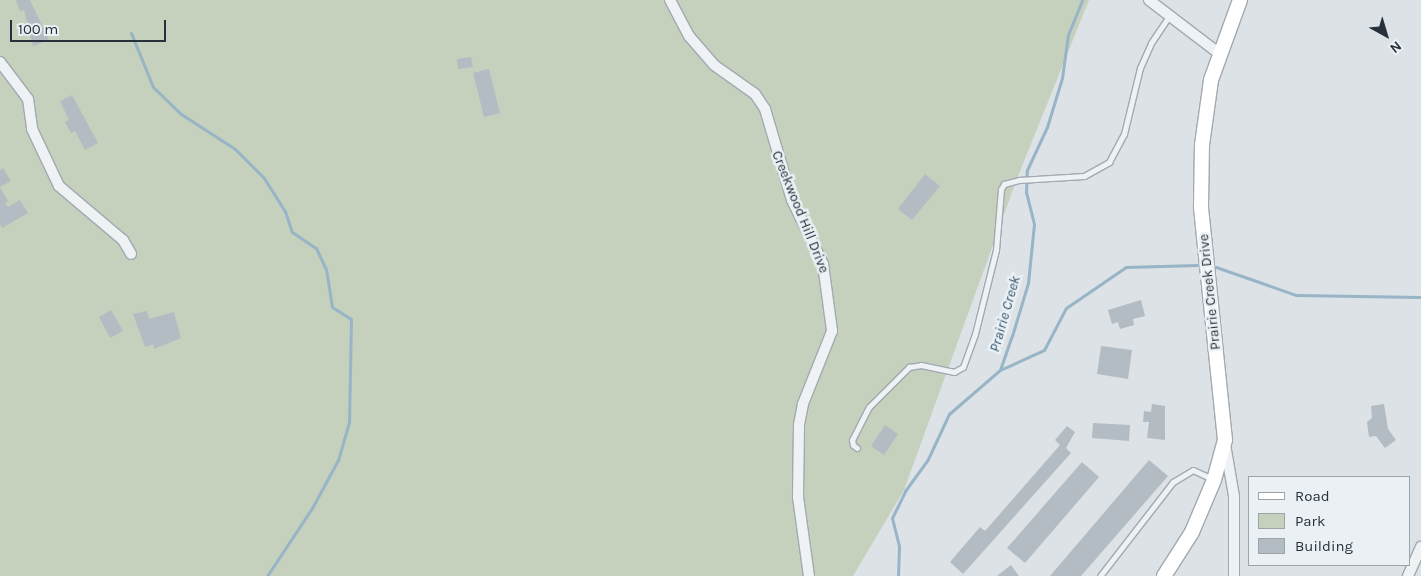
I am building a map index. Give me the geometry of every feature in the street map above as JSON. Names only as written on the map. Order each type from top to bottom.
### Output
[{"type":"main road","name":"Prairie Creek Drive","points":[[1164,576],[1192,532],[1214,480],[1224,440],[1201,206],[1202,146],[1211,80],[1240,0]]},
{"type":"street","name":"Creekwood Hill Drive","points":[[670,0],[689,36],[714,65],[756,94],[765,109],[792,200],[823,264],[832,332],[804,404],[799,425],[799,506],[809,576]]},
{"type":"street","points":[[1149,0],[1220,54]]},
{"type":"street","points":[[0,62],[28,99],[32,129],[59,186],[123,240],[131,254]]},
{"type":"street","points":[[1224,440],[1234,496],[1234,576]]},
{"type":"street","points":[[1408,576],[1421,547]]},
{"type":"lane","points":[[857,448],[853,446],[852,440],[869,407],[909,367],[921,366],[954,372],[963,367],[975,334],[996,250],[1001,188],[1004,184],[1019,180],[1084,176],[1109,162],[1124,134],[1140,68],[1151,42],[1170,15]]},
{"type":"lane","points":[[1100,576],[1173,482],[1193,470],[1214,480]]},
{"type":"green space","points":[[0,0],[1089,0],[1018,176],[904,490],[853,576],[0,576]]},
{"type":"building","points":[[16,0],[30,0],[49,40],[33,46],[24,10],[20,11]]},
{"type":"building","points":[[471,57],[473,67],[458,69],[457,59]]},
{"type":"building","points":[[489,69],[500,113],[484,117],[473,73]]},
{"type":"building","points":[[72,95],[98,143],[85,150],[75,131],[71,133],[65,122],[69,120],[60,101]]},
{"type":"building","points":[[3,168],[11,181],[0,187],[0,170]]},
{"type":"building","points":[[925,174],[940,186],[912,220],[898,209]]},
{"type":"building","points":[[0,187],[8,201],[5,203],[8,207],[20,200],[28,213],[2,228],[0,224]]},
{"type":"building","points":[[1141,300],[1145,316],[1133,319],[1134,325],[1120,329],[1118,322],[1112,324],[1108,310]]},
{"type":"building","points":[[111,310],[123,331],[110,338],[99,317]]},
{"type":"building","points":[[147,311],[149,319],[174,312],[181,338],[154,349],[153,344],[145,347],[133,314]]},
{"type":"building","points":[[1101,346],[1132,350],[1128,379],[1097,374]]},
{"type":"building","points":[[1152,404],[1165,406],[1165,440],[1147,438],[1149,422],[1143,422],[1144,411],[1151,412]]},
{"type":"building","points":[[1384,404],[1388,429],[1396,440],[1385,448],[1376,436],[1369,437],[1367,422],[1372,418],[1371,406]]},
{"type":"building","points":[[1093,423],[1130,425],[1129,441],[1092,438]]},
{"type":"building","points":[[885,425],[898,434],[884,455],[871,446]]},
{"type":"building","points":[[1067,426],[1075,432],[1066,448],[1071,453],[963,574],[950,562],[980,527],[985,531],[1060,445],[1055,440]]},
{"type":"building","points":[[1149,460],[1168,476],[1081,576],[1050,576]]},
{"type":"building","points":[[1082,462],[1099,477],[1025,563],[1007,548]]},
{"type":"building","points":[[1011,565],[1019,576],[997,576]]},
{"type":"waterway","name":"Prairie Creek","points":[[898,576],[899,546],[892,518],[905,491],[928,459],[949,414],[1000,370],[1012,336],[1028,283],[1034,224],[1026,193],[1027,170],[1047,127],[1062,78],[1068,35],[1082,0]]},
{"type":"waterway","points":[[131,33],[153,87],[181,114],[235,149],[264,178],[285,211],[292,232],[316,248],[326,269],[332,307],[351,319],[349,422],[338,460],[312,508],[267,576]]},
{"type":"waterway","points":[[1000,370],[1044,350],[1066,308],[1126,267],[1197,265]]},
{"type":"waterway","points":[[1216,267],[1296,295],[1421,297]]}]
